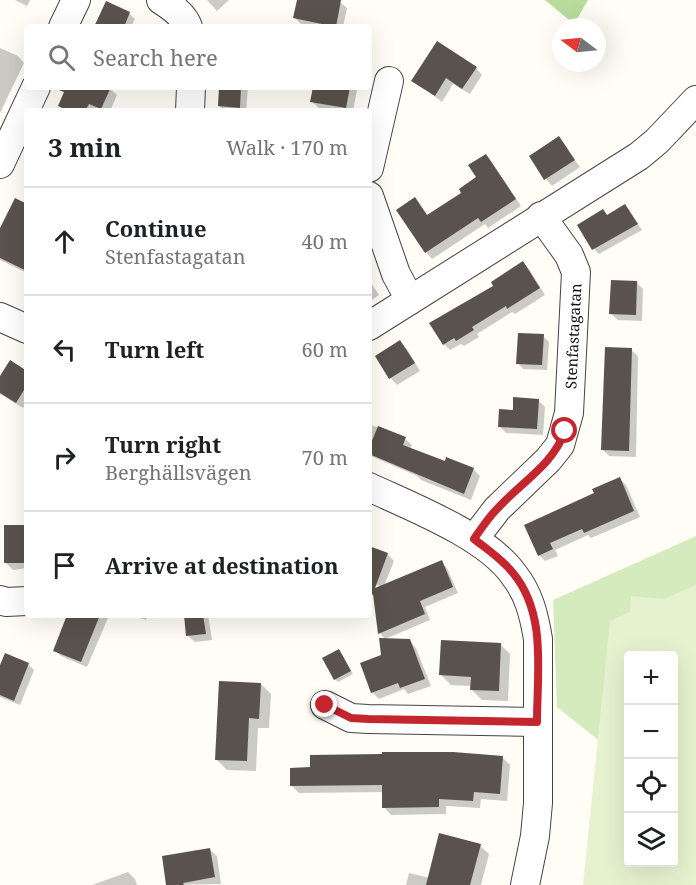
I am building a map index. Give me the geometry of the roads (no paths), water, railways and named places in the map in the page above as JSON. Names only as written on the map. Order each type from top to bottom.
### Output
[{"type":"street","points":[[64,24],[76,0]]},
{"type":"street","points":[[161,0],[174,9],[187,24]]},
{"type":"street","points":[[372,155],[389,81]]},
{"type":"street","points":[[26,108],[35,90]]},
{"type":"street","points":[[190,108],[191,90]]},
{"type":"street","points":[[372,324],[639,156],[657,141],[696,100]]},
{"type":"street","points":[[0,164],[24,113]]},
{"type":"street","points":[[372,205],[396,274],[410,300]]},
{"type":"street","name":"Stenfastagatan","points":[[474,539],[496,509],[548,460],[560,445],[565,431],[569,402],[576,272],[569,255],[541,216]]},
{"type":"street","points":[[0,317],[24,328]]},
{"type":"street","points":[[372,488],[474,539],[514,574],[526,593],[534,613],[537,639],[538,803],[535,836],[525,885]]},
{"type":"street","points":[[0,600],[24,601]]},
{"type":"street","points":[[325,705],[351,718],[537,722]]}]
